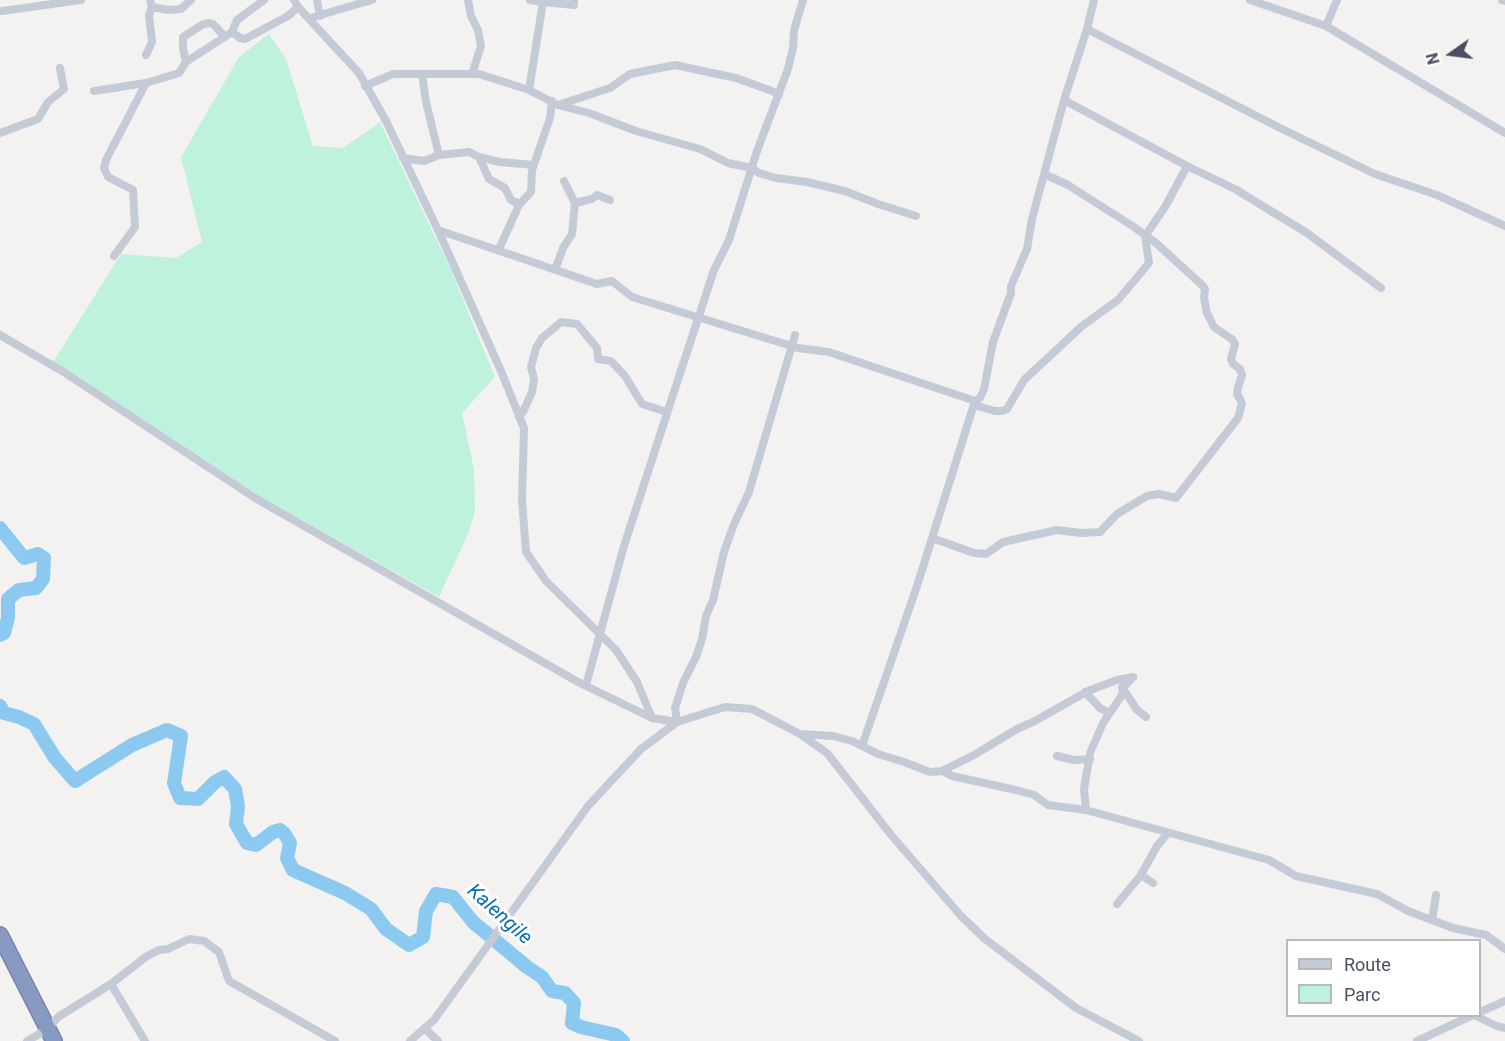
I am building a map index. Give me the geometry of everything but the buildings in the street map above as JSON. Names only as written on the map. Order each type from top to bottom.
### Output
[{"type":"highway","points":[[0,935],[51,1035]]},
{"type":"street","points":[[1,11],[7,0]]},
{"type":"street","points":[[1,11],[81,0]]},
{"type":"street","points":[[146,56],[152,42],[149,15],[151,3],[168,10],[181,9],[191,0]]},
{"type":"street","points":[[94,91],[146,83],[179,73],[186,62],[229,34],[237,20],[264,0]]},
{"type":"street","points":[[317,0],[320,16]]},
{"type":"street","points":[[310,18],[372,0]]},
{"type":"street","points":[[468,0],[481,46],[472,74]]},
{"type":"street","points":[[530,0],[574,5],[574,0]]},
{"type":"street","points":[[586,685],[624,546],[698,318],[714,270],[729,240],[788,69],[794,30],[803,0]]},
{"type":"street","points":[[862,746],[975,403],[984,389],[993,342],[1011,293],[1011,285],[1027,249],[1027,238],[1044,174],[1094,0]]},
{"type":"street","points":[[1250,0],[1326,26],[1505,133]]},
{"type":"street","points":[[1326,26],[1337,0]]},
{"type":"street","points":[[529,90],[542,1]]},
{"type":"street","points":[[186,62],[183,37],[202,24],[213,24],[229,34],[245,39],[288,16],[296,4],[359,74],[438,230],[524,428],[522,500],[526,552],[546,581],[616,650],[637,682],[652,718]]},
{"type":"street","points":[[1087,29],[1282,129],[1376,174],[1437,195],[1505,226]]},
{"type":"street","points":[[555,103],[610,88],[630,74],[675,65],[736,78],[779,95]]},
{"type":"street","points":[[0,133],[38,119],[48,102],[64,89],[60,68]]},
{"type":"street","points":[[365,86],[393,74],[479,74],[529,90],[555,103],[590,112],[636,131],[700,149],[728,163],[752,168],[759,173],[776,178],[807,182],[845,191],[916,216]]},
{"type":"street","points":[[422,74],[426,102],[439,155]]},
{"type":"street","points":[[114,256],[135,227],[133,190],[108,177],[104,168],[146,83]]},
{"type":"street","points":[[1064,100],[1186,166],[1235,189],[1307,233],[1381,288]]},
{"type":"street","points":[[499,249],[520,204],[531,192],[534,165],[555,103]]},
{"type":"street","points":[[403,158],[424,160],[439,155],[469,152],[500,162],[534,165]]},
{"type":"street","points":[[479,157],[489,179],[506,188],[511,200],[520,204]]},
{"type":"street","points":[[438,230],[597,284],[612,281],[632,297],[792,346],[829,352],[994,411],[1002,411],[1007,409],[1024,380],[1082,326],[1118,300],[1149,263],[1145,236],[1166,207],[1186,166]]},
{"type":"street","points":[[932,538],[974,553],[986,554],[1003,542],[1056,530],[1081,533],[1100,531],[1117,514],[1147,496],[1159,494],[1176,498],[1234,424],[1242,403],[1238,394],[1242,375],[1231,359],[1235,344],[1233,340],[1214,327],[1207,313],[1205,289],[1202,285],[1156,243],[1068,185],[1044,174]]},
{"type":"street","points":[[555,270],[562,249],[572,234],[575,203],[564,181]]},
{"type":"street","points":[[575,203],[592,199],[597,195],[610,200]]},
{"type":"street","points":[[519,417],[532,392],[534,379],[531,367],[536,348],[542,338],[561,322],[577,324],[597,348],[598,359],[611,361],[625,376],[642,404],[668,412]]},
{"type":"street","points":[[677,722],[675,708],[702,639],[724,552],[749,492],[795,334]]},
{"type":"street","points":[[0,335],[62,371],[255,498],[586,685],[652,718],[677,722]]},
{"type":"street","points":[[800,734],[834,736],[930,772],[942,771],[1085,692],[1117,680],[1133,677],[1123,688],[1122,694],[1103,723]]},
{"type":"street","points":[[1117,680],[1137,710],[1146,717]]},
{"type":"street","points":[[1085,692],[1100,708],[1109,713],[1090,753],[1084,789],[1086,810]]},
{"type":"street","points":[[410,1041],[434,1020],[588,806],[641,749],[677,722],[725,707],[752,709],[800,734],[827,753],[892,836],[961,916],[985,939],[1076,1008],[1139,1041]]},
{"type":"street","points":[[1057,756],[1074,760],[1090,759]]},
{"type":"street","points":[[942,771],[952,776],[1034,795],[1047,805],[1086,810],[1269,860],[1296,876],[1377,894],[1408,911],[1453,928],[1486,935],[1505,949]]},
{"type":"street","points":[[1117,904],[1141,875],[1156,846],[1168,833]]},
{"type":"street","points":[[1141,875],[1153,883]]},
{"type":"street","points":[[1432,920],[1436,895]]},
{"type":"street","points":[[27,1041],[51,1035],[58,1017],[111,984],[147,956],[189,939],[204,941],[219,952],[229,981],[335,1041]]},
{"type":"street","points":[[111,984],[145,1041]]},
{"type":"street","points":[[1481,1011],[1505,1001]]},
{"type":"street","points":[[1417,1041],[1469,1017]]},
{"type":"street","points":[[1478,1017],[1505,1028]]},
{"type":"street","points":[[425,1029],[438,1041]]},
{"type":"green space","points":[[269,34],[286,59],[313,146],[343,148],[380,122],[451,270],[495,377],[462,413],[474,469],[475,511],[469,532],[439,597],[256,494],[53,362],[121,254],[176,258],[202,242],[181,157],[239,57]]},
{"type":"waterway","name":"Kalengile","points":[[0,528],[24,558],[38,554],[44,558],[43,579],[36,588],[19,590],[8,599],[8,618],[4,633],[0,635]]},
{"type":"waterway","name":"Kalengile","points":[[0,706],[4,713],[34,724],[55,758],[75,781],[132,745],[167,730],[181,736],[174,783],[180,798],[198,799],[215,782],[224,777],[235,789],[238,806],[236,824],[247,843],[256,845],[273,832],[280,830],[290,843],[287,858],[293,870],[345,893],[371,909],[386,929],[409,945],[423,937],[426,911],[436,894],[453,897],[473,922],[542,977],[552,991],[565,993],[574,1003],[572,1023],[616,1035],[623,1041]]}]
